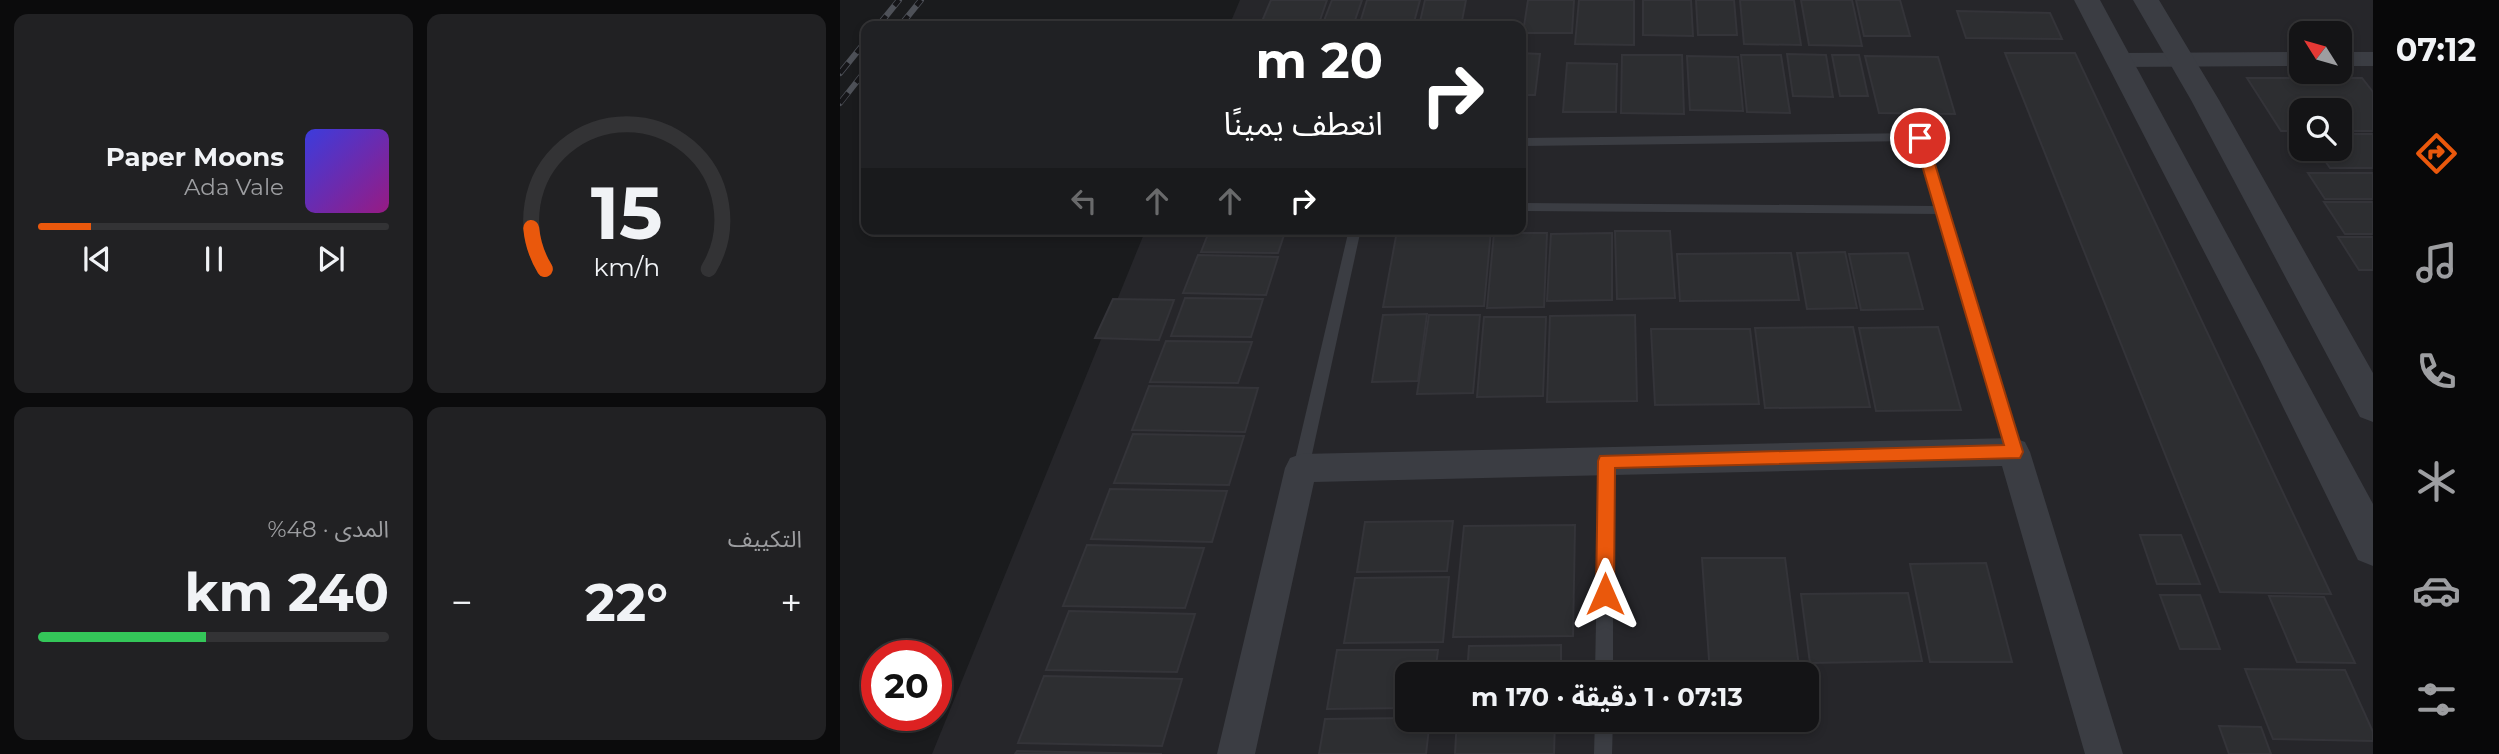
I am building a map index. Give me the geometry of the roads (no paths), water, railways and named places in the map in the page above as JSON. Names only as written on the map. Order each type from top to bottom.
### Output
[{"type":"street","points":[[2087,0],[2373,546]]},
{"type":"street","points":[[2147,0],[2183,60],[2336,344],[2373,406]]},
{"type":"street","points":[[2352,59],[2373,59]]},
{"type":"street","points":[[2120,60],[2289,60]]},
{"type":"street","points":[[1236,754],[1301,468],[2014,452],[2104,754]]},
{"type":"lane","points":[[1526,142],[1920,138],[2014,452]]},
{"type":"lane","points":[[1526,207],[1942,210]]},
{"type":"lane","points":[[1301,468],[1354,235]]},
{"type":"lane","points":[[1604,662],[1606,461]]},
{"type":"lane","points":[[1603,754],[1604,732]]},
{"type":"railway","points":[[882,21],[899,0]]},
{"type":"railway","points":[[904,21],[921,0]]},
{"type":"railway","points":[[840,73],[861,47]]},
{"type":"railway","points":[[840,103],[861,76]]}]
